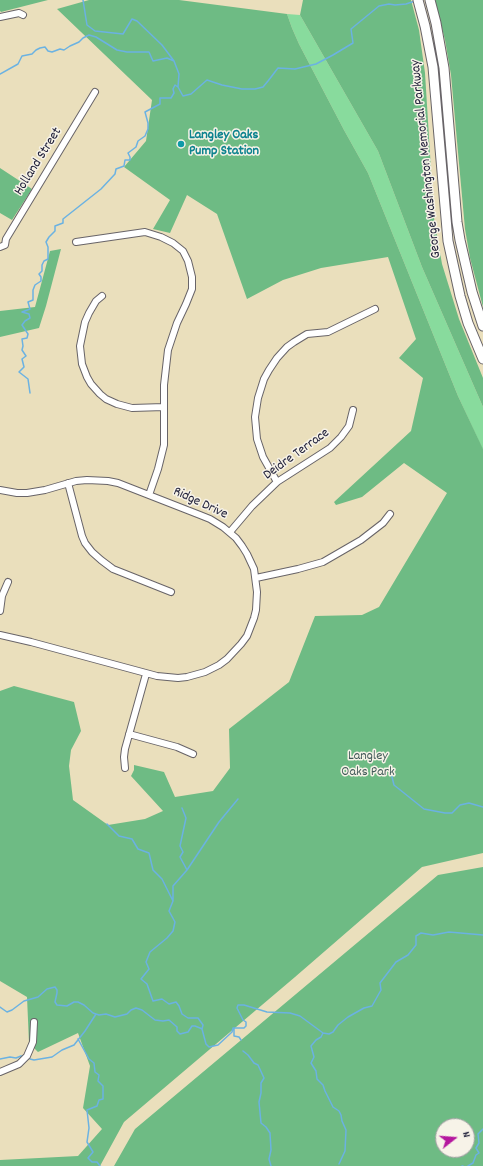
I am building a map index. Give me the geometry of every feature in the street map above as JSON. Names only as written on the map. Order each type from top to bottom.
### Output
[{"type":"highway","name":"George Washington Memorial Parkway","points":[[418,0],[433,67],[448,241],[460,296],[468,323],[483,359]]},
{"type":"highway","name":"George Washington Memorial Parkway","points":[[430,0],[436,23],[444,68],[456,214],[460,240],[472,292],[483,326]]},
{"type":"street","points":[[0,17],[19,13],[23,15]]},
{"type":"street","name":"Holland Street","points":[[2,246],[95,92]]},
{"type":"street","points":[[76,242],[145,232],[166,238],[173,243],[182,251],[191,269],[192,282],[190,294],[177,323],[168,350],[164,385],[163,451],[149,495]]},
{"type":"street","points":[[102,296],[96,301],[85,322],[80,346],[82,364],[87,377],[100,394],[106,399],[117,404],[132,408],[164,407]]},
{"type":"street","points":[[277,482],[261,453],[257,439],[255,417],[258,398],[269,370],[287,347],[307,334],[328,332],[375,308]]},
{"type":"street","name":"Deidre Terrace","points":[[230,532],[277,482],[330,448],[349,426],[353,410]]},
{"type":"street","name":"Ridge Drive","points":[[0,490],[17,493],[36,492],[68,482],[87,480],[108,481],[118,483],[210,519],[230,532],[247,554],[256,578],[257,600],[254,618],[249,631],[241,644],[228,659],[211,670],[188,677],[169,678],[146,674],[31,642],[0,635]]},
{"type":"street","points":[[68,482],[82,536],[92,552],[113,569],[171,592]]},
{"type":"street","points":[[256,578],[323,562],[361,540],[383,523],[390,514]]},
{"type":"street","points":[[0,611],[2,596],[8,582]]},
{"type":"street","points":[[125,768],[125,748],[146,674]]},
{"type":"street","points":[[129,734],[177,747],[193,754]]},
{"type":"street","points":[[0,1072],[19,1064],[27,1056],[33,1042],[34,1022]]},
{"type":"green space","points":[[0,0],[48,0],[1,12]]},
{"type":"green space","name":"Langley Oaks Park","points":[[89,0],[179,0],[287,14],[299,44],[368,173],[458,396],[483,449],[483,853],[422,867],[124,1122],[100,1166],[0,1166],[0,1160],[78,1156],[102,1129],[83,1108],[90,1066],[78,1033],[38,1052],[29,1043],[27,997],[0,981],[0,691],[14,686],[74,702],[81,731],[71,750],[69,766],[73,800],[108,825],[145,819],[163,811],[131,776],[134,770],[134,765],[164,772],[175,797],[213,791],[230,768],[229,729],[289,682],[315,616],[362,615],[379,607],[447,493],[404,463],[362,497],[336,505],[334,502],[411,431],[423,378],[399,358],[416,339],[388,257],[321,268],[283,280],[247,299],[217,214],[187,195],[170,233],[153,229],[170,200],[124,167],[146,141],[152,100],[57,9]]},
{"type":"green space","points":[[303,0],[411,0],[419,30],[425,73],[434,218],[442,264],[459,319],[483,378],[483,407],[422,267],[378,151],[300,15]]},
{"type":"green space","points":[[435,0],[483,0],[483,307],[470,258],[465,229],[451,75],[445,40]]},
{"type":"green space","points":[[287,14],[300,15],[378,151],[422,267],[483,407],[483,450],[458,396],[368,173],[299,44]]},
{"type":"green space","points":[[0,168],[32,189],[12,220],[0,213]]},
{"type":"green space","points":[[61,249],[39,328],[0,337],[0,311],[35,307],[50,251]]},
{"type":"green space","points":[[483,867],[483,1166],[114,1166],[135,1129],[438,875]]},
{"type":"waterway","points":[[83,0],[87,25],[95,31],[123,34],[132,19],[137,21],[162,45],[174,61],[179,74],[178,87],[183,96],[191,94],[207,80],[242,89],[255,89],[263,87],[278,68],[295,69],[316,64],[353,43],[351,29],[379,6],[389,4],[406,4],[415,1]]},
{"type":"waterway","points":[[0,74],[18,64],[22,56],[32,54],[40,48],[45,47],[48,51],[52,52],[60,49],[64,50],[89,35],[96,37],[117,50],[127,52],[149,52],[153,61],[167,58],[174,61]]},
{"type":"waterway","points":[[30,393],[28,379],[19,372],[24,367],[22,359],[26,356],[22,350],[22,339],[27,338],[28,334],[22,325],[30,318],[29,314],[22,312],[30,309],[28,302],[33,300],[33,290],[35,285],[41,281],[39,274],[42,271],[44,261],[48,259],[48,247],[46,242],[55,231],[55,226],[63,223],[63,219],[101,189],[115,174],[116,169],[124,166],[125,160],[130,160],[128,153],[136,147],[138,141],[145,136],[148,129],[145,112],[160,104],[160,98],[171,98],[174,93],[173,89],[175,85],[178,87]]},
{"type":"waterway","points":[[391,773],[394,785],[424,809],[452,813],[460,805],[469,803],[483,807]]},
{"type":"waterway","points":[[202,1029],[203,1025],[198,1018],[188,1018],[182,1014],[176,1002],[169,1004],[162,999],[153,1001],[147,984],[141,979],[149,969],[146,962],[150,952],[173,931],[175,922],[169,911],[173,901],[173,886],[187,870],[219,822],[238,799]]},
{"type":"waterway","points":[[182,808],[186,818],[180,846],[183,852],[180,857],[187,870]]},
{"type":"waterway","points":[[107,824],[119,836],[132,839],[138,849],[149,853],[153,870],[162,879],[173,901]]},
{"type":"waterway","points":[[0,1007],[7,1012],[24,1001],[38,997],[47,989],[55,987],[57,990],[55,1002],[57,1005],[67,1006],[74,1002],[78,1002],[93,1013],[99,1015],[106,1014],[115,1017],[127,1014],[136,1008],[142,1010],[155,1020],[169,1020],[177,1027],[177,1031],[180,1034],[188,1032],[192,1026],[202,1029],[206,1044],[209,1047],[218,1045],[232,1032],[233,1028],[244,1028],[246,1026],[246,1022],[243,1020],[237,1008],[238,1005],[244,1005],[267,1012],[290,1013],[300,1016],[323,1033],[329,1034],[348,1017],[364,1008],[372,1006],[381,990],[380,983],[396,962],[408,955],[416,945],[416,936],[421,933],[433,935],[449,932],[483,935]]},
{"type":"waterway","points":[[30,1059],[34,1060],[52,1057],[62,1050],[74,1045],[96,1014]]},
{"type":"waterway","points":[[234,1029],[234,1036],[239,1037],[241,1040]]},
{"type":"waterway","points":[[323,1033],[321,1037],[311,1046],[314,1057],[311,1063],[316,1071],[317,1079],[323,1085],[333,1107],[339,1111],[346,1130],[345,1151],[339,1164]]},
{"type":"waterway","points":[[78,1039],[89,1059],[94,1063],[95,1072],[99,1075],[98,1081],[103,1086],[103,1099],[99,1100],[97,1106],[87,1110],[89,1128],[87,1142],[93,1152],[88,1158],[92,1162],[97,1162],[100,1166]]},
{"type":"waterway","points":[[243,1051],[254,1063],[258,1065],[264,1078],[261,1083],[259,1102],[261,1123],[270,1133],[271,1150],[269,1159],[271,1166]]},
{"type":"waterway","points":[[0,1059],[23,1056]]},
{"type":"waterway","points":[[468,1166],[473,1163],[476,1155],[479,1153],[476,1148],[479,1143],[478,1134],[483,1129]]},
{"type":"place","name":"Langley Oaks Pump Station","points":[[181,144]]}]
